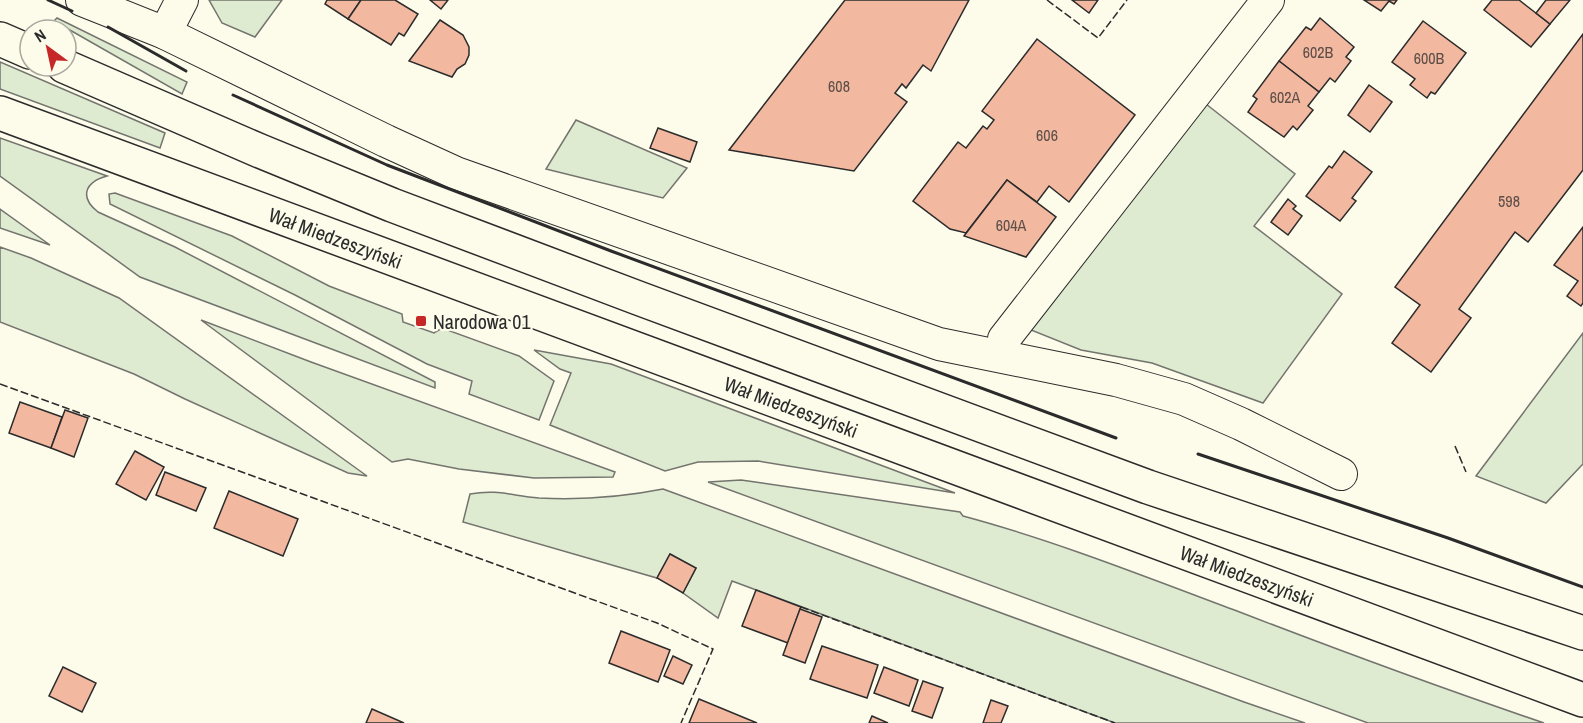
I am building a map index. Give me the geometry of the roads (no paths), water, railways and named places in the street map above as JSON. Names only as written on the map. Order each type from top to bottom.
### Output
[{"type":"main road","points":[[0,39],[18,47]]},
{"type":"main road","points":[[78,72],[392,206],[649,303],[1148,487],[1583,633]]},
{"type":"main road","name":"Wał Miedzeszyński","points":[[0,113],[1583,700]]},
{"type":"street","points":[[82,0],[165,33],[456,173],[939,344],[1116,380],[1184,399],[1241,424],[1341,474]]},
{"type":"street","points":[[165,33],[182,0]]},
{"type":"street","points":[[1004,339],[1268,0]]},
{"type":"place","name":"Narodowa 01","points":[[421,321]]}]
